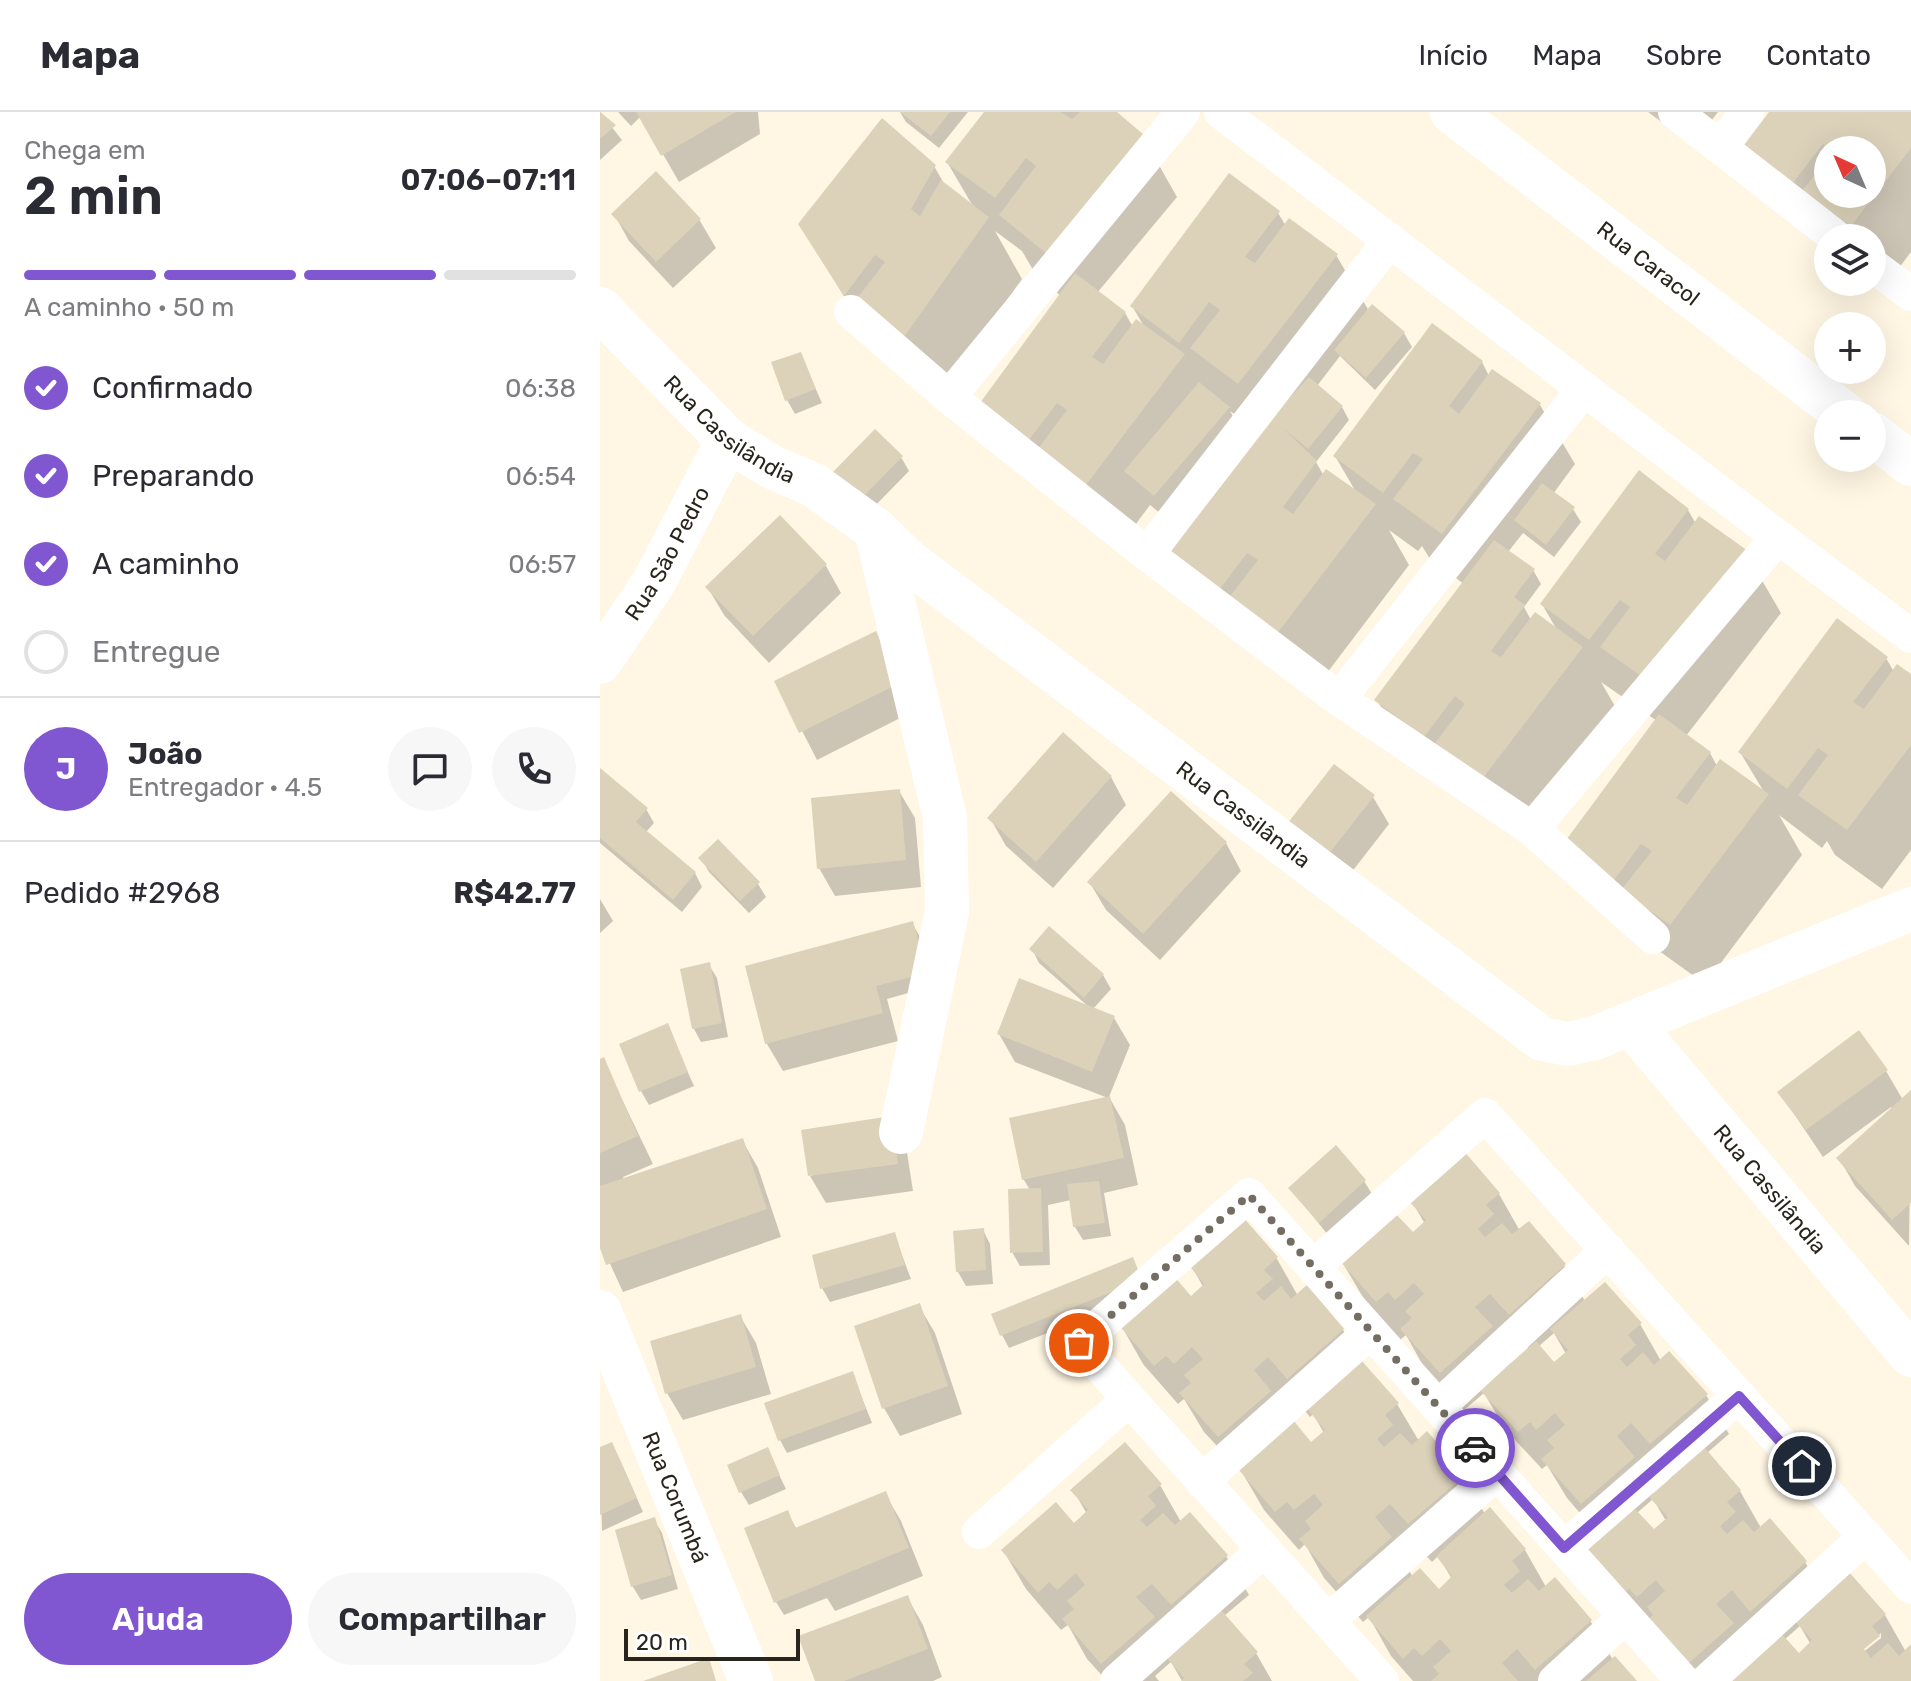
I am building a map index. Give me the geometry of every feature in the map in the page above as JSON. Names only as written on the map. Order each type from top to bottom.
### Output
[{"type":"street","name":"Rua Caracol","points":[[1452,112],[1827,400]]},
{"type":"street","name":"Rua Cassilândia","points":[[600,309],[728,440],[772,467],[814,485],[876,530],[908,561],[1521,1027],[1542,1039],[1568,1044],[1631,1024],[1911,909]]},
{"type":"street","name":"Rua São Pedro","points":[[600,662],[654,582],[728,440]]},
{"type":"street","points":[[1886,445],[1911,464]]},
{"type":"street","points":[[876,530],[945,818],[947,912],[901,1132]]},
{"type":"street","name":"Rua Cassilândia","points":[[1631,1024],[1911,1355]]},
{"type":"street","name":"Rua Corumbá","points":[[600,1312],[751,1681]]},
{"type":"lane","points":[[949,397],[1183,112]]},
{"type":"lane","points":[[1221,112],[1911,636]]},
{"type":"lane","points":[[1675,112],[1819,224]]},
{"type":"lane","points":[[1720,147],[1747,112]]},
{"type":"lane","points":[[1147,554],[1390,240]]},
{"type":"lane","points":[[1886,275],[1911,294]]},
{"type":"lane","points":[[851,312],[949,397],[1147,554],[1339,699],[1532,829],[1653,937]]},
{"type":"lane","points":[[1339,699],[1584,389]]},
{"type":"lane","points":[[1532,829],[1778,537]]},
{"type":"lane","points":[[1313,1267],[1485,1115],[1911,1587]]},
{"type":"lane","points":[[1382,1681],[1079,1343],[1249,1195],[1683,1681]]},
{"type":"lane","points":[[1438,1407],[1608,1250]]},
{"type":"lane","points":[[1202,1481],[1370,1332]]},
{"type":"lane","points":[[1564,1548],[1739,1396]]},
{"type":"lane","points":[[979,1532],[1129,1399]]},
{"type":"lane","points":[[1328,1621],[1497,1473]]},
{"type":"lane","points":[[1707,1681],[1866,1536]]},
{"type":"lane","points":[[1117,1681],[1264,1550]]},
{"type":"lane","points":[[1555,1681],[1625,1617]]},
{"type":"building","points":[[600,112],[616,125],[600,139]]},
{"type":"building","points":[[636,112],[736,112],[661,156]]},
{"type":"building","points":[[900,112],[950,112],[931,136]]},
{"type":"building","points":[[984,112],[1061,112],[1072,119],[1080,112],[1117,112],[1144,135],[1046,253],[999,215],[1036,166],[1026,158],[995,198],[945,162]]},
{"type":"building","points":[[1769,112],[1911,112],[1911,148],[1886,180],[1886,136],[1814,136],[1814,156],[1792,184],[1742,148]]},
{"type":"building","points":[[882,118],[936,165],[911,209],[920,216],[941,180],[989,217],[904,337],[855,301],[885,262],[875,255],[844,296],[798,224]]},
{"type":"building","points":[[656,171],[701,219],[656,262],[611,214]]},
{"type":"building","points":[[1229,173],[1280,211],[1245,257],[1255,263],[1289,218],[1338,254],[1238,384],[1190,348],[1220,310],[1209,302],[1179,343],[1130,306]]},
{"type":"building","points":[[1814,176],[1814,200],[1802,191]]},
{"type":"building","points":[[1826,208],[1865,208],[1853,224]]},
{"type":"building","points":[[1075,273],[1126,312],[1092,357],[1103,364],[1136,319],[1185,354],[1086,485],[1037,450],[1067,410],[1057,403],[1026,444],[977,407]]},
{"type":"building","points":[[1372,304],[1405,332],[1366,378],[1334,350]]},
{"type":"building","points":[[1432,323],[1483,361],[1449,406],[1459,414],[1492,369],[1541,403],[1442,534],[1393,499],[1423,459],[1413,453],[1383,493],[1333,456]]},
{"type":"building","points":[[801,352],[816,389],[785,401],[771,362]]},
{"type":"building","points":[[1309,377],[1343,406],[1308,449],[1282,427],[1317,461],[1283,507],[1293,514],[1326,469],[1376,504],[1276,635],[1227,600],[1258,560],[1247,553],[1217,593],[1167,557],[1266,423]]},
{"type":"building","points":[[1199,382],[1230,407],[1154,496],[1124,471]]},
{"type":"building","points":[[875,429],[903,456],[861,499],[833,472]]},
{"type":"building","points":[[1639,470],[1689,509],[1655,554],[1665,561],[1699,516],[1748,551],[1648,681],[1600,647],[1630,607],[1620,600],[1589,640],[1540,604]]},
{"type":"building","points":[[1542,483],[1575,507],[1546,545],[1514,520]]},
{"type":"building","points":[[780,515],[827,564],[753,636],[705,587]]},
{"type":"building","points":[[1494,540],[1535,569],[1514,597],[1525,605],[1491,651],[1501,657],[1535,612],[1583,647],[1483,778],[1435,743],[1465,704],[1455,696],[1424,737],[1374,700]]},
{"type":"building","points":[[1837,618],[1888,657],[1853,702],[1864,709],[1897,664],[1911,674],[1911,745],[1847,830],[1798,795],[1828,755],[1818,748],[1787,789],[1738,752]]},
{"type":"building","points":[[876,631],[900,683],[799,733],[774,681]]},
{"type":"building","points":[[1659,714],[1711,752],[1676,798],[1687,805],[1720,759],[1769,794],[1670,925],[1621,890],[1652,851],[1641,844],[1611,884],[1561,847]]},
{"type":"building","points":[[1063,732],[1112,776],[1036,862],[987,818]]},
{"type":"building","points":[[1334,764],[1375,795],[1328,855],[1287,824]]},
{"type":"building","points":[[600,768],[648,808],[636,822],[696,872],[673,900],[600,838]]},
{"type":"building","points":[[900,789],[906,860],[817,869],[811,798]]},
{"type":"building","points":[[1171,791],[1227,842],[1143,934],[1087,882]]},
{"type":"building","points":[[718,839],[760,882],[740,901],[698,858]]},
{"type":"building","points":[[913,921],[927,973],[876,986],[883,1013],[765,1044],[745,966]]},
{"type":"building","points":[[1049,926],[1104,974],[1084,998],[1029,949]]},
{"type":"building","points":[[710,962],[722,1023],[692,1029],[680,969]]},
{"type":"building","points":[[1019,978],[1115,1016],[1092,1072],[997,1034]]},
{"type":"building","points":[[668,1023],[688,1072],[639,1092],[619,1044]]},
{"type":"building","points":[[1859,1030],[1888,1070],[1806,1130],[1777,1092]]},
{"type":"building","points":[[604,1057],[638,1136],[600,1153],[600,1059]]},
{"type":"building","points":[[1911,1090],[1911,1203],[1892,1220],[1836,1158]]},
{"type":"building","points":[[1110,1096],[1124,1158],[1022,1180],[1009,1118]]},
{"type":"building","points":[[891,1116],[898,1164],[808,1176],[801,1130]]},
{"type":"building","points":[[743,1138],[767,1209],[606,1265],[600,1248],[600,1186]]},
{"type":"building","points":[[1336,1145],[1366,1180],[1319,1223],[1288,1188]]},
{"type":"building","points":[[1463,1150],[1500,1193],[1486,1205],[1494,1214],[1478,1229],[1485,1237],[1502,1223],[1512,1234],[1529,1221],[1566,1264],[1509,1315],[1490,1294],[1475,1307],[1493,1326],[1440,1373],[1400,1329],[1412,1318],[1405,1311],[1424,1294],[1414,1283],[1395,1300],[1388,1292],[1376,1302],[1339,1260],[1394,1212],[1413,1232],[1426,1220],[1408,1200]]},
{"type":"building","points":[[1099,1181],[1105,1223],[1073,1227],[1067,1184]]},
{"type":"building","points":[[1041,1188],[1043,1252],[1010,1253],[1008,1189]]},
{"type":"building","points":[[1242,1216],[1278,1257],[1264,1270],[1273,1279],[1256,1293],[1264,1301],[1281,1286],[1291,1299],[1307,1285],[1344,1329],[1287,1379],[1268,1357],[1254,1370],[1271,1391],[1218,1437],[1179,1393],[1191,1383],[1184,1375],[1203,1359],[1192,1347],[1174,1364],[1166,1356],[1154,1366],[1118,1324],[1173,1275],[1191,1296],[1204,1284],[1188,1264]]},
{"type":"building","points":[[984,1228],[986,1270],[956,1272],[953,1231]]},
{"type":"building","points":[[895,1232],[905,1265],[820,1289],[812,1255]]},
{"type":"building","points":[[1133,1257],[1142,1280],[1000,1336],[991,1314]]},
{"type":"building","points":[[1605,1282],[1642,1323],[1628,1335],[1636,1345],[1620,1359],[1627,1367],[1643,1352],[1654,1365],[1669,1351],[1708,1394],[1650,1444],[1631,1423],[1617,1436],[1635,1457],[1581,1504],[1541,1459],[1554,1448],[1547,1440],[1565,1425],[1555,1413],[1536,1430],[1530,1422],[1518,1432],[1480,1390],[1536,1341],[1554,1362],[1568,1350],[1550,1329]]},
{"type":"building","points":[[920,1303],[948,1386],[882,1409],[854,1326]]},
{"type":"building","points":[[741,1314],[756,1367],[665,1394],[650,1341]]},
{"type":"building","points":[[1362,1361],[1399,1403],[1385,1415],[1393,1425],[1377,1439],[1384,1447],[1400,1433],[1412,1445],[1427,1431],[1465,1475],[1408,1524],[1390,1504],[1375,1517],[1392,1537],[1339,1584],[1299,1539],[1311,1529],[1305,1521],[1323,1505],[1314,1494],[1294,1510],[1287,1502],[1275,1512],[1239,1470],[1294,1421],[1311,1442],[1325,1430],[1308,1410]]},
{"type":"building","points":[[853,1371],[866,1409],[778,1441],[764,1403]]},
{"type":"building","points":[[612,1442],[637,1498],[600,1515],[600,1447]]},
{"type":"building","points":[[1125,1442],[1162,1484],[1148,1496],[1156,1506],[1140,1520],[1147,1527],[1163,1513],[1175,1525],[1190,1512],[1228,1555],[1171,1605],[1152,1584],[1136,1597],[1155,1617],[1101,1664],[1062,1619],[1074,1609],[1067,1601],[1085,1585],[1076,1573],[1057,1590],[1049,1582],[1038,1593],[1001,1550],[1056,1502],[1074,1523],[1088,1510],[1070,1490]]},
{"type":"building","points":[[768,1447],[780,1475],[739,1493],[727,1465]]},
{"type":"building","points":[[1705,1448],[1741,1490],[1727,1502],[1736,1512],[1720,1526],[1727,1534],[1743,1520],[1754,1532],[1770,1518],[1807,1561],[1750,1612],[1732,1590],[1716,1604],[1734,1623],[1681,1670],[1642,1625],[1653,1615],[1647,1607],[1665,1591],[1656,1580],[1637,1597],[1629,1589],[1618,1599],[1580,1556],[1635,1509],[1654,1529],[1668,1517],[1649,1497]]},
{"type":"building","points":[[886,1491],[909,1548],[774,1603],[744,1528],[788,1510],[795,1528]]},
{"type":"building","points":[[1490,1507],[1526,1549],[1512,1561],[1520,1571],[1504,1585],[1512,1593],[1528,1579],[1539,1591],[1555,1577],[1592,1620],[1535,1670],[1517,1649],[1502,1663],[1518,1681],[1431,1681],[1439,1674],[1433,1667],[1451,1651],[1440,1639],[1422,1656],[1414,1648],[1403,1659],[1366,1616],[1420,1568],[1439,1589],[1452,1576],[1436,1556]]},
{"type":"building","points":[[655,1517],[672,1575],[631,1587],[615,1530]]},
{"type":"building","points":[[1849,1572],[1886,1614],[1872,1626],[1880,1636],[1864,1649],[1871,1658],[1888,1643],[1899,1656],[1911,1644],[1911,1681],[1724,1681],[1780,1632],[1799,1653],[1812,1640],[1794,1620]]},
{"type":"building","points":[[908,1595],[928,1649],[844,1681],[815,1681],[798,1636]]},
{"type":"building","points":[[1221,1610],[1258,1652],[1244,1664],[1253,1673],[1243,1681],[1181,1681],[1184,1678],[1166,1657]]},
{"type":"building","points":[[1615,1656],[1637,1681],[1586,1681]]},
{"type":"building","points":[[709,1658],[716,1681],[643,1681]]},
{"type":"way so far","points":[[1079,1343],[1249,1195],[1475,1448]]},
{"type":"route","points":[[1475,1448],[1564,1548],[1739,1396],[1802,1466]]}]
